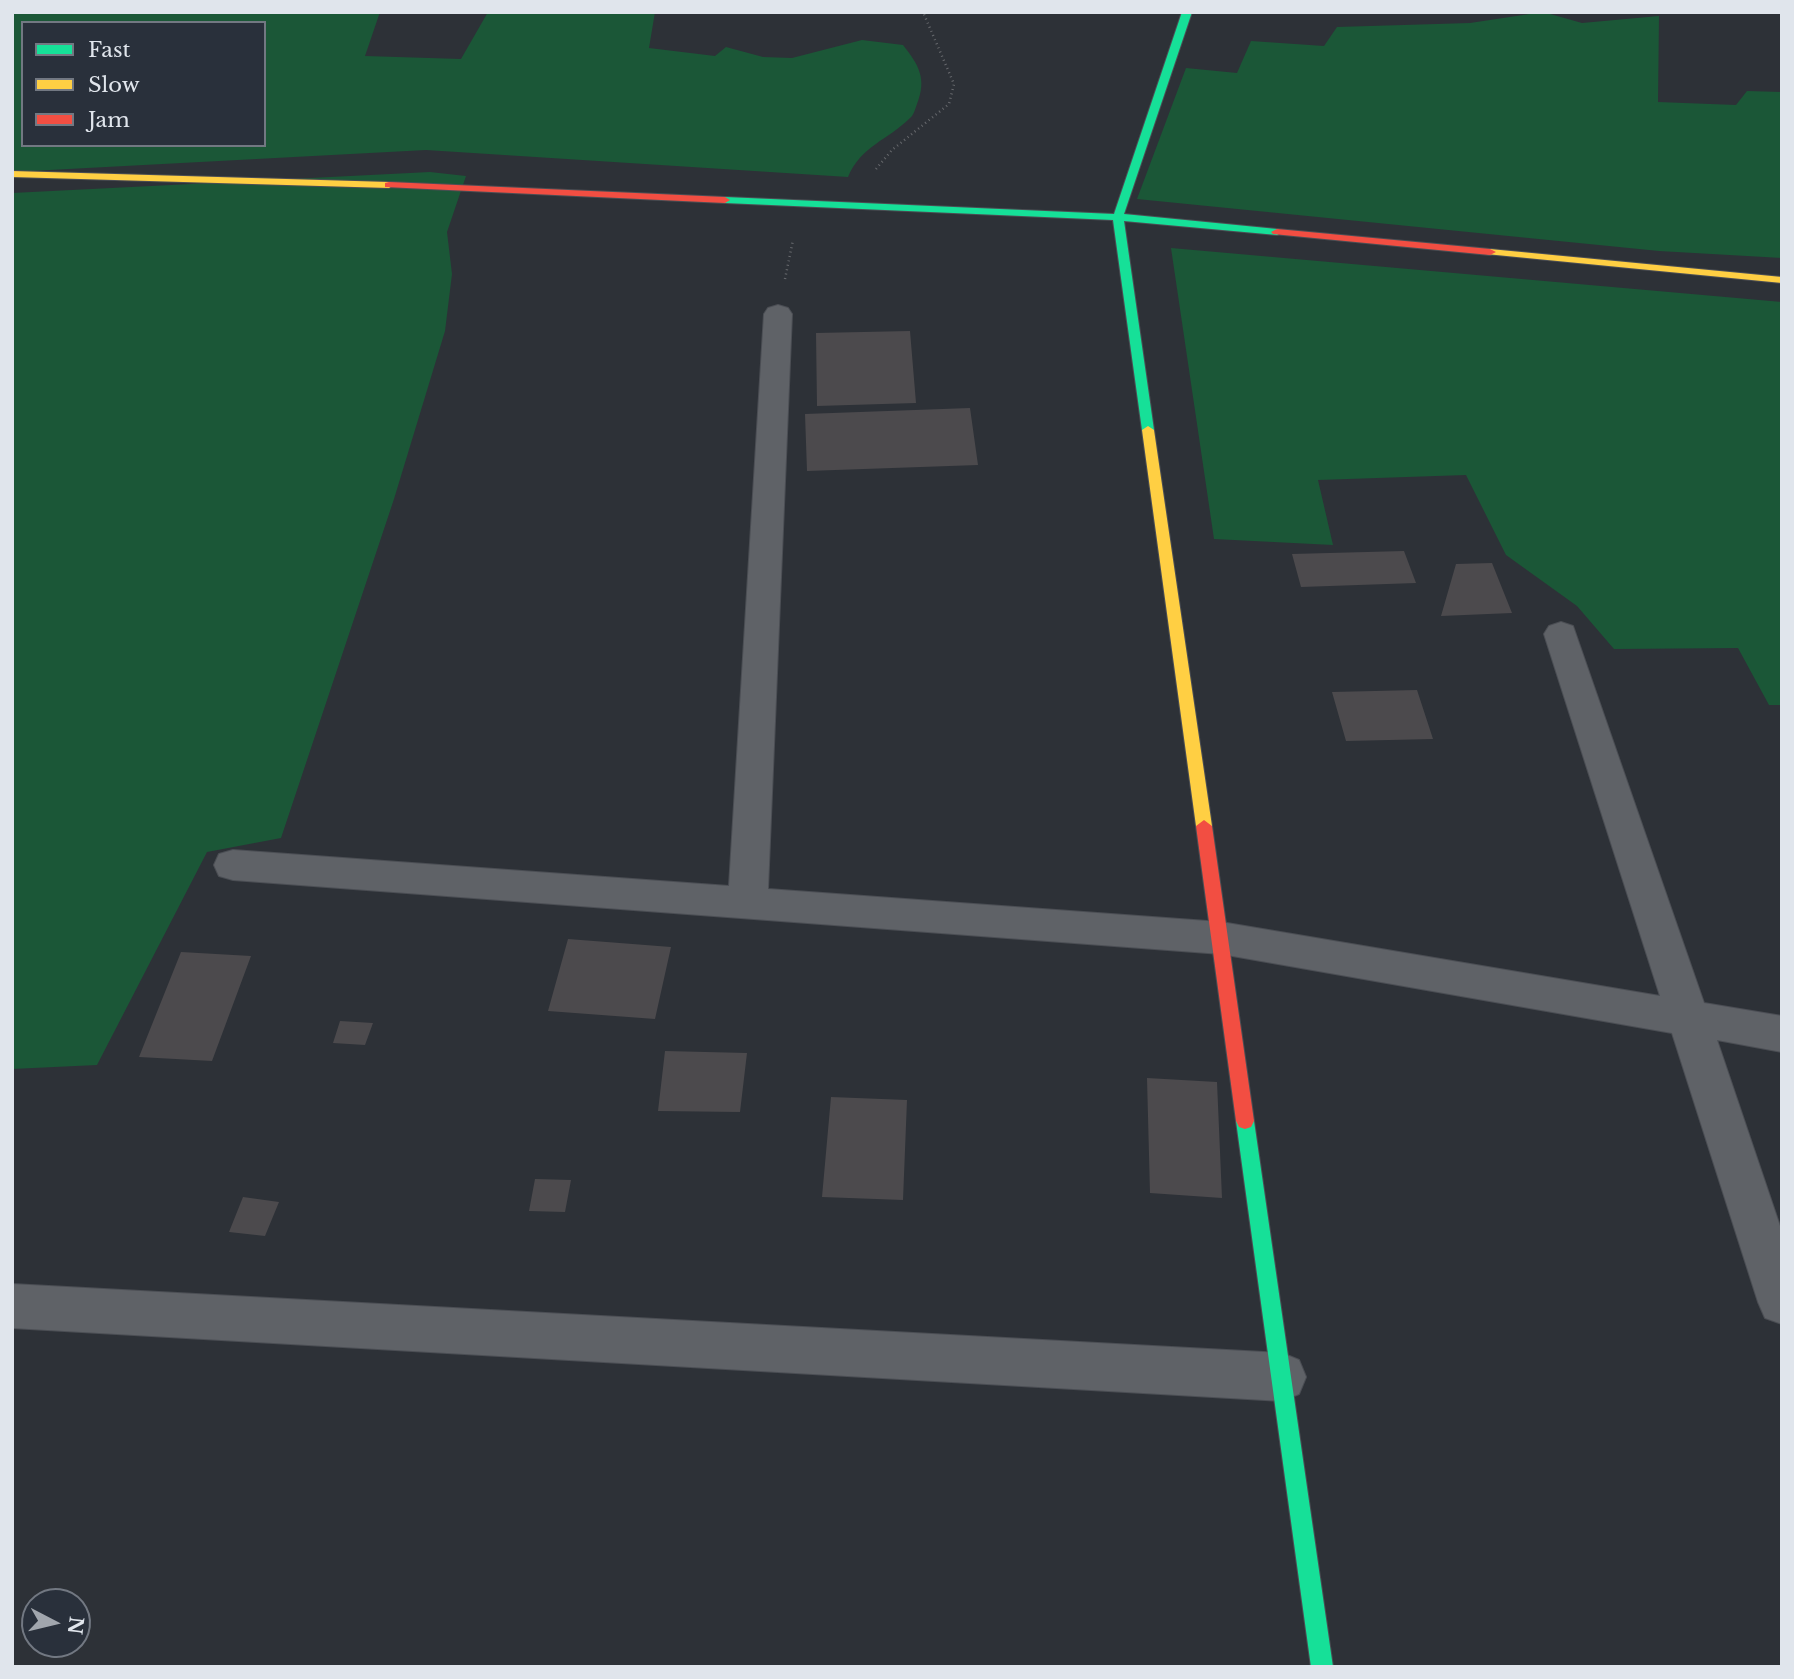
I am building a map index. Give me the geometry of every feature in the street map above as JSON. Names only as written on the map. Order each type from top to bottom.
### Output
[{"type":"street","points":[[1186,12],[1118,217],[1322,1667]]},
{"type":"street","points":[[12,174],[420,186],[1118,217],[1782,280]]},
{"type":"street","points":[[748,903],[778,314]]},
{"type":"street","points":[[1561,634],[1782,1302]]},
{"type":"street","points":[[233,865],[1221,938],[1782,1034]]},
{"type":"street","points":[[12,1306],[1282,1377]]},
{"type":"path","points":[[876,169],[892,150],[949,104],[953,95],[954,84],[923,12]]},
{"type":"path","points":[[778,314],[800,204]]},
{"type":"green space","points":[[12,12],[380,12],[365,56],[461,59],[488,12],[655,12],[649,48],[715,56],[726,47],[763,57],[792,58],[862,40],[903,45],[920,73],[920,95],[912,115],[902,126],[860,158],[848,177],[426,150],[12,172]]},
{"type":"green space","points":[[1543,12],[1582,23],[1659,16],[1658,102],[1736,105],[1747,91],[1782,92],[1782,258],[1659,251],[1137,199],[1186,68],[1237,73],[1251,41],[1324,46],[1337,27],[1470,23]]},
{"type":"green space","points":[[430,172],[466,176],[447,232],[452,274],[445,331],[394,499],[281,838],[207,852],[97,1065],[12,1069],[12,193]]},
{"type":"green space","points":[[1171,248],[1782,302],[1782,705],[1769,705],[1738,648],[1614,649],[1577,606],[1506,555],[1466,475],[1318,480],[1333,545],[1214,539]]},
{"type":"building","points":[[910,331],[916,403],[817,406],[816,333]]},
{"type":"building","points":[[970,408],[978,465],[807,471],[805,414]]},
{"type":"building","points":[[1404,551],[1416,583],[1301,587],[1292,554]]},
{"type":"building","points":[[1492,563],[1512,613],[1441,616],[1456,564]]},
{"type":"building","points":[[1417,690],[1433,739],[1346,741],[1332,692]]},
{"type":"building","points":[[568,939],[671,947],[655,1019],[548,1011]]},
{"type":"building","points":[[181,952],[251,956],[212,1061],[139,1057]]},
{"type":"building","points":[[340,1021],[373,1023],[365,1045],[333,1043]]},
{"type":"building","points":[[665,1051],[747,1053],[740,1112],[658,1111]]},
{"type":"building","points":[[1147,1078],[1217,1082],[1222,1198],[1150,1193]]},
{"type":"building","points":[[831,1097],[907,1100],[903,1200],[822,1197]]},
{"type":"building","points":[[535,1179],[571,1180],[565,1212],[529,1211]]},
{"type":"building","points":[[243,1197],[279,1202],[265,1236],[229,1232]]},
{"type":"traffic: fast","points":[[1148,430],[1118,217],[1187,12]]},
{"type":"traffic: fast","points":[[725,200],[1118,217],[1277,232]]},
{"type":"traffic: fast","points":[[1245,1121],[1322,1667]]},
{"type":"traffic: slow","points":[[12,174],[389,185]]},
{"type":"traffic: slow","points":[[1490,252],[1782,280]]},
{"type":"traffic: slow","points":[[1148,430],[1204,826]]},
{"type":"traffic: jam","points":[[389,185],[725,200]]},
{"type":"traffic: jam","points":[[1277,232],[1490,252]]},
{"type":"traffic: jam","points":[[1204,826],[1245,1121]]}]
